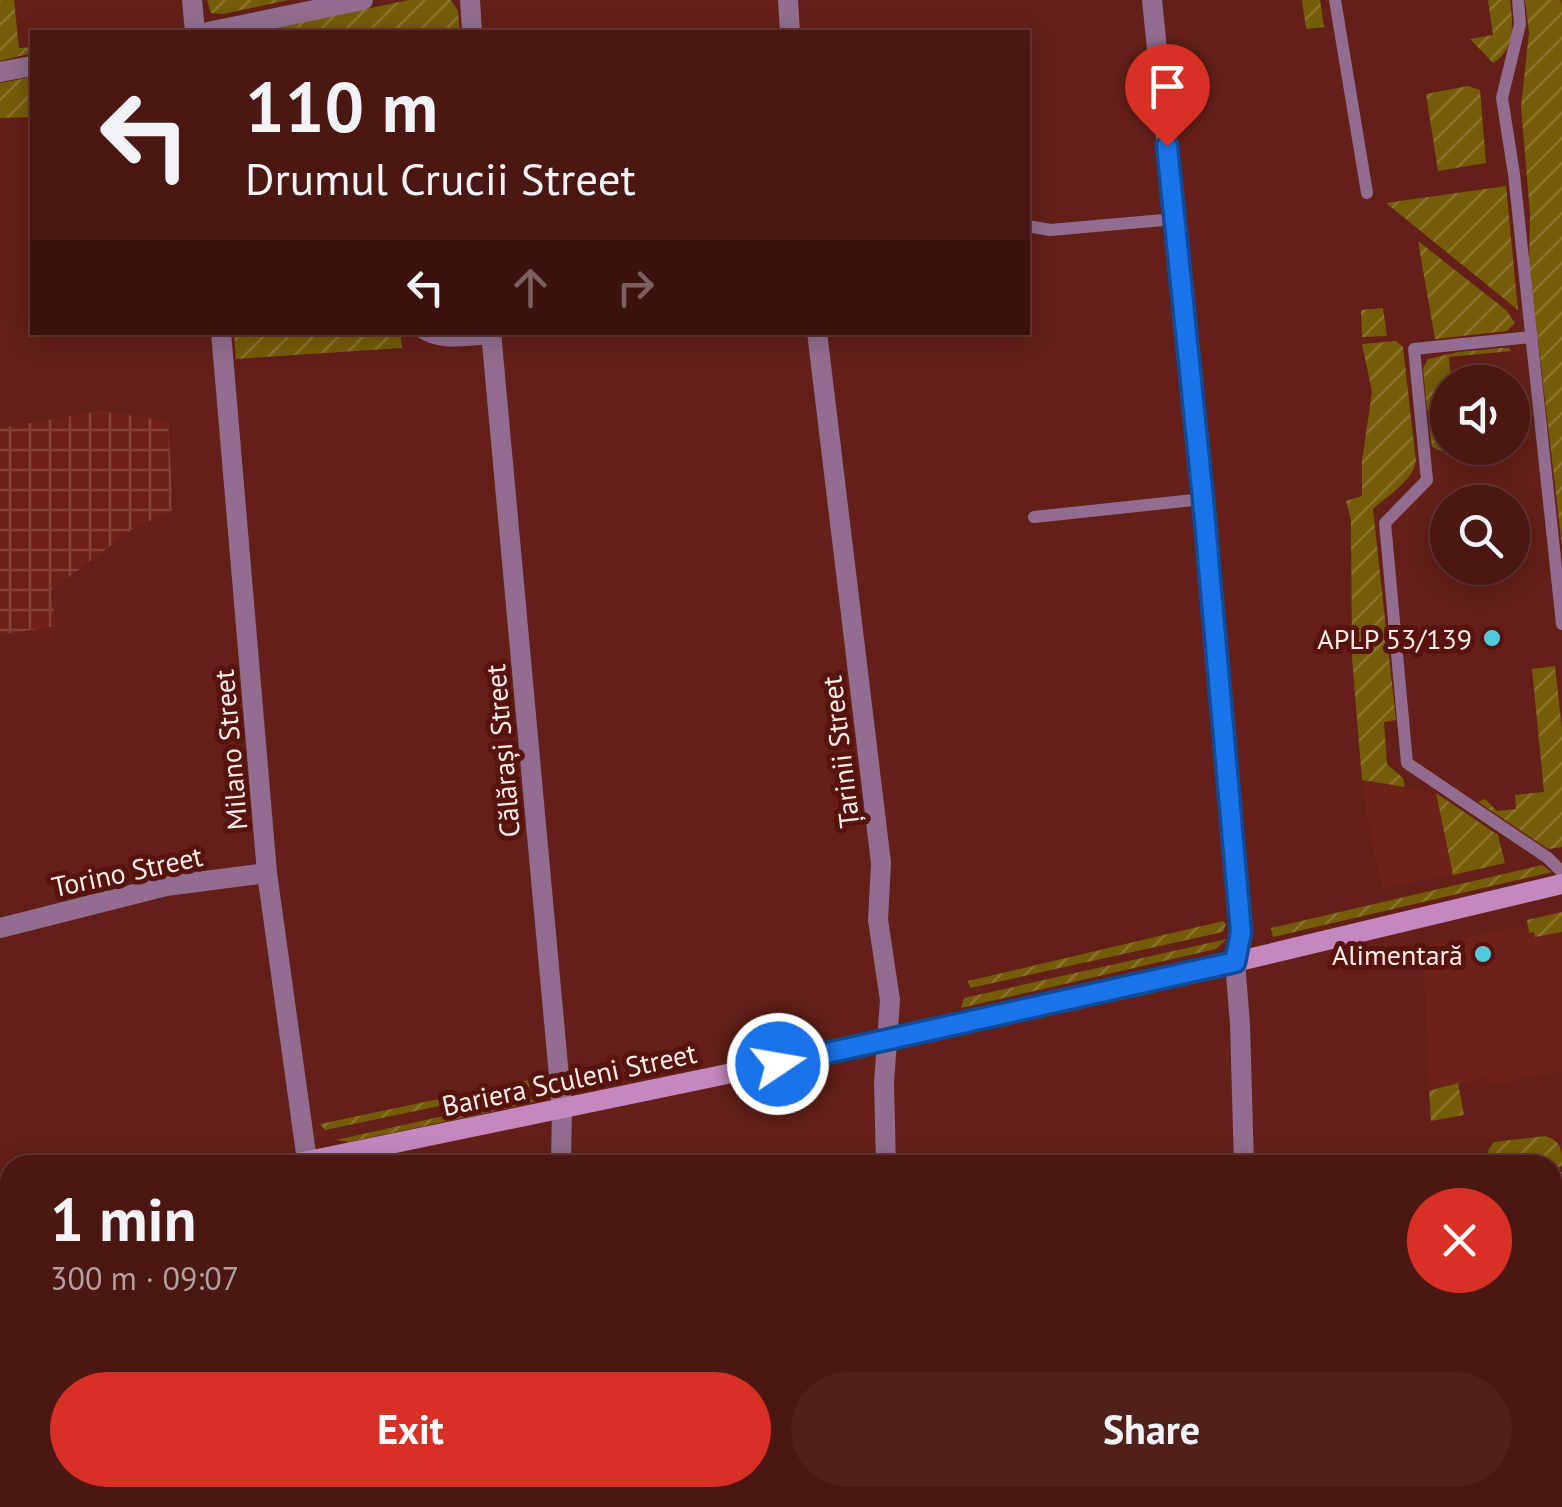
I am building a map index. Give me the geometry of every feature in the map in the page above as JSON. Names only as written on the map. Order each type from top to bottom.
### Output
[{"type":"main road","name":"Bariera Sculeni Street","points":[[337,1155],[886,1041],[1562,884]]},
{"type":"street","points":[[192,0],[195,30]]},
{"type":"street","points":[[218,30],[363,0]]},
{"type":"street","points":[[470,0],[472,30]]},
{"type":"street","points":[[788,0],[790,30]]},
{"type":"street","points":[[1152,0],[1203,499],[1241,932],[1235,962],[1244,1155]]},
{"type":"street","points":[[0,72],[30,66]]},
{"type":"street","name":"Milano Street","points":[[222,335],[268,873],[297,1155]]},
{"type":"street","name":"Călărași Street","points":[[492,335],[562,1109],[561,1155]]},
{"type":"street","name":"Țarinii Street","points":[[816,335],[881,863],[878,920],[890,1000],[884,1083],[886,1155]]},
{"type":"street","name":"Torino Street","points":[[0,928],[166,886],[268,873]]},
{"type":"lane","points":[[1335,0],[1367,193]]},
{"type":"lane","points":[[1518,0],[1520,24],[1502,98],[1514,174],[1562,624]]},
{"type":"lane","points":[[1030,226],[1050,230],[1175,219]]},
{"type":"lane","points":[[424,335],[439,341],[492,335]]},
{"type":"lane","points":[[1531,337],[1414,349],[1428,480],[1385,523],[1406,763],[1548,858],[1562,872]]},
{"type":"lane","points":[[1034,517],[1203,499]]},
{"type":"shaded area","points":[[0,0],[14,0],[19,48],[30,47],[30,54],[0,61]]},
{"type":"shaded area","points":[[207,0],[289,0],[223,14],[211,13]]},
{"type":"shaded area","points":[[409,0],[451,0],[458,11],[460,30],[266,30]]},
{"type":"shaded area","points":[[1302,0],[1320,0],[1324,27],[1306,29]]},
{"type":"shaded area","points":[[1488,0],[1510,0],[1512,18],[1509,43],[1493,63],[1470,39],[1493,35]]},
{"type":"shaded area","points":[[1525,0],[1561,0],[1562,4],[1562,546],[1529,263],[1530,214],[1521,107],[1529,32]]},
{"type":"shaded area","points":[[30,77],[30,117],[0,118],[0,83]]},
{"type":"shaded area","points":[[1468,86],[1480,90],[1486,163],[1438,171],[1426,94]]},
{"type":"shaded area","points":[[1506,186],[1518,310],[1386,203]]},
{"type":"shaded area","points":[[1418,241],[1506,310],[1515,323],[1507,331],[1435,339]]},
{"type":"shaded area","points":[[1383,308],[1387,336],[1362,337],[1361,310]]},
{"type":"shaded area","points":[[234,335],[400,335],[402,348],[236,359]]},
{"type":"shaded area","points":[[1396,341],[1403,347],[1416,461],[1405,482],[1373,509],[1396,720],[1384,722],[1387,764],[1403,778],[1405,787],[1362,780],[1352,658],[1351,521],[1346,501],[1362,496],[1362,461],[1372,392],[1362,344]]},
{"type":"shaded area","points":[[1509,348],[1511,351],[1449,357],[1450,365],[1430,365],[1427,411],[1423,368],[1428,359]]},
{"type":"shaded area","points":[[100,411],[168,421],[173,510],[131,530],[51,591],[56,626],[0,635],[0,428]]},
{"type":"shaded area","points":[[1555,666],[1562,729],[1562,847],[1548,849],[1478,802],[1485,799],[1497,811],[1516,809],[1515,795],[1544,792],[1532,669]]},
{"type":"shaded area","points":[[1362,780],[1436,793],[1453,875],[1382,889]]},
{"type":"shaded area","points":[[1436,793],[1498,835],[1505,863],[1453,875]]},
{"type":"shaded area","points":[[1542,865],[1552,872],[1273,937],[1271,928]]},
{"type":"shaded area","points":[[1562,912],[1562,932],[1535,937],[1534,932],[1529,933],[1527,920]]},
{"type":"shaded area","points":[[1562,918],[1562,1071],[1491,1085],[1489,1077],[1429,1091],[1423,946]]},
{"type":"shaded area","points":[[1223,921],[1223,932],[970,988],[968,981]]},
{"type":"shaded area","points":[[1227,939],[1216,949],[961,1008],[964,998]]},
{"type":"shaded area","points":[[542,1077],[538,1085],[463,1102],[461,1095]]},
{"type":"shaded area","points":[[1458,1083],[1464,1115],[1431,1121],[1429,1091]]},
{"type":"shaded area","points":[[542,1094],[536,1101],[513,1107],[349,1142],[336,1140]]},
{"type":"shaded area","points":[[453,1096],[454,1103],[325,1130],[320,1124]]},
{"type":"shaded area","points":[[1545,1136],[1555,1141],[1562,1155],[1489,1155],[1494,1142]]},
{"type":"place","name":"APLP 53/139","points":[[1492,638]]},
{"type":"place","name":"Alimentară","points":[[1483,954]]},
{"type":"route","points":[[778,1064],[1235,962],[1241,932],[1167,146]]}]
